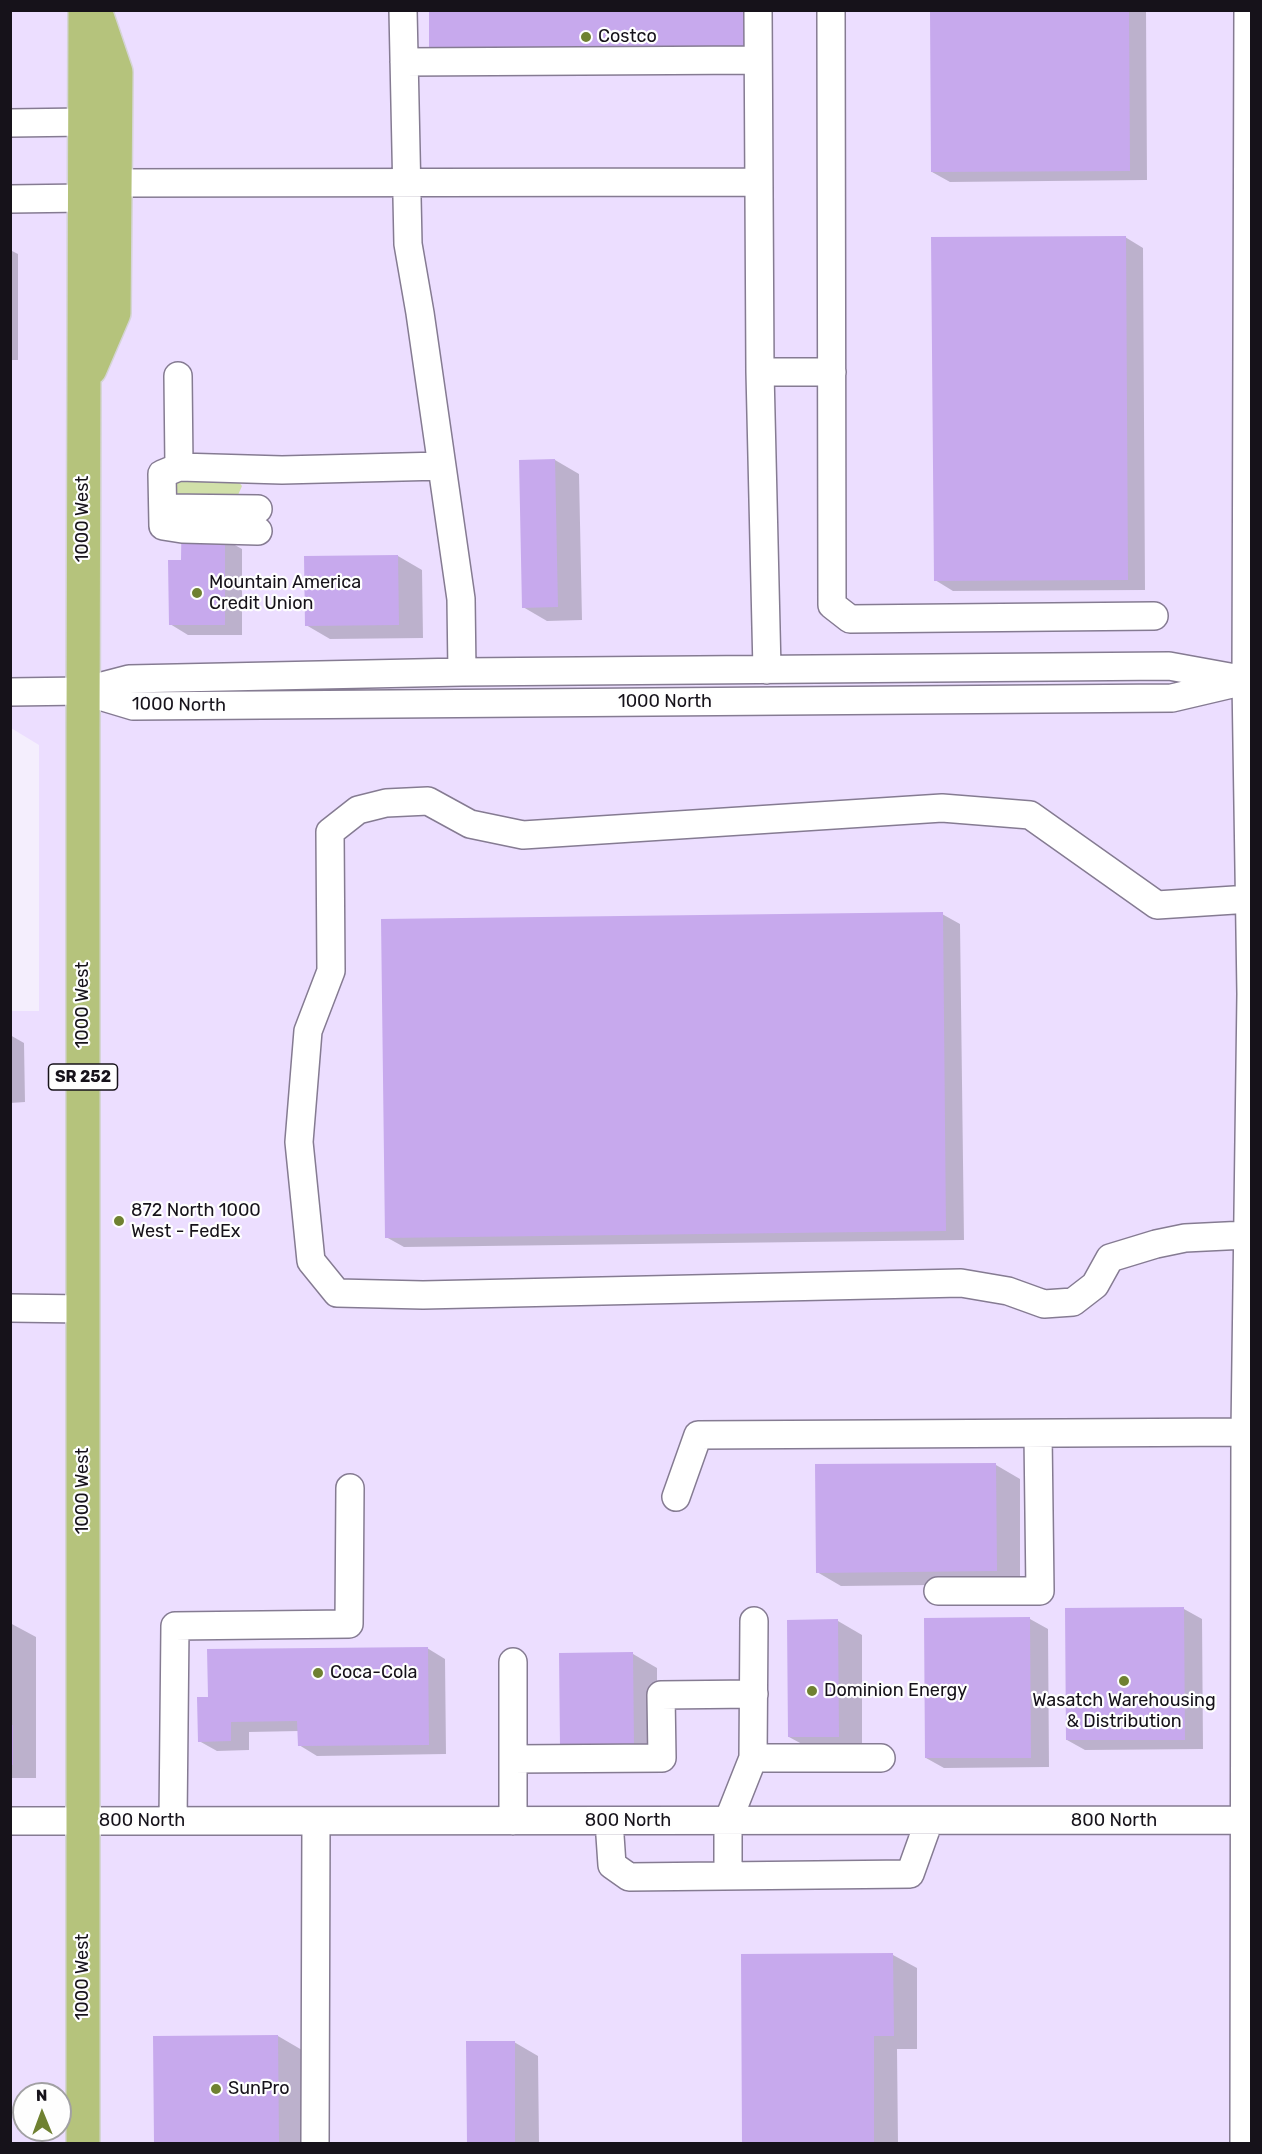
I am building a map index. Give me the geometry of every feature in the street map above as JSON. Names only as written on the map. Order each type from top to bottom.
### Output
[{"type":"main road","name":"1000 West","points":[[83,2144],[85,10]]},
{"type":"main road","points":[[84,383],[114,313],[116,72],[95,10]]},
{"type":"street","points":[[403,10],[408,244],[461,599],[462,672]]},
{"type":"street","points":[[758,10],[760,372],[766,670]]},
{"type":"street","points":[[831,10],[832,605],[850,619],[1154,616]]},
{"type":"street","points":[[1244,2144],[1248,1821],[1245,1432],[1251,899],[1248,10]]},
{"type":"street","points":[[404,62],[758,60]]},
{"type":"street","points":[[10,123],[85,122]]},
{"type":"street","points":[[115,183],[758,182]]},
{"type":"street","points":[[10,199],[85,198]]},
{"type":"street","points":[[760,372],[832,372]]},
{"type":"street","points":[[178,376],[179,468]]},
{"type":"street","points":[[258,520],[182,529],[163,526],[162,474],[179,468],[282,470],[442,466]]},
{"type":"street","name":"1000 North","points":[[83,692],[129,679],[462,672],[1170,666],[1249,680]]},
{"type":"street","name":"1000 North","points":[[10,692],[83,692],[133,706],[1173,698],[1249,680]]},
{"type":"street","points":[[1248,1251],[1185,1238],[1156,1244],[1110,1258],[1095,1285],[1073,1302],[1044,1304],[1008,1291],[961,1283],[435,1294],[337,1293],[311,1261],[299,1142],[308,1031],[331,971],[330,832],[358,810],[386,803],[428,801],[471,824],[523,835],[942,808],[1030,815],[1157,905],[1251,899]]},
{"type":"street","points":[[10,1308],[83,1309]]},
{"type":"street","points":[[676,1497],[698,1435],[1245,1432]]},
{"type":"street","points":[[938,1591],[1040,1591],[1038,1434]]},
{"type":"street","points":[[173,1821],[175,1626],[349,1624],[350,1488]]},
{"type":"street","points":[[728,1876],[728,1821],[753,1758],[754,1621]]},
{"type":"street","points":[[513,1662],[513,1821]]},
{"type":"street","points":[[513,1760],[662,1758],[661,1695],[754,1694]]},
{"type":"street","points":[[753,1758],[881,1758]]},
{"type":"street","name":"800 North","points":[[10,1821],[1248,1821]]},
{"type":"street","points":[[315,2144],[316,1821]]},
{"type":"street","points":[[609,1821],[612,1865],[629,1877],[910,1874],[929,1821]]},
{"type":"shaded area","points":[[11,11],[1251,11],[1251,2143],[11,2143],[10,1011],[39,1011],[39,745],[11,728]]},
{"type":"green space","points":[[237,480],[242,486],[238,495],[182,495],[176,493],[176,482]]},
{"type":"building","name":"Costco","points":[[429,10],[744,10],[744,47],[429,49]]},
{"type":"building","points":[[930,10],[1129,10],[1130,171],[931,172]]},
{"type":"building","points":[[1126,236],[1128,580],[934,581],[931,237]]},
{"type":"building","points":[[555,459],[558,607],[522,608],[519,460]]},
{"type":"building","name":"Mountain America Credit Union","points":[[182,495],[207,495],[206,537],[225,537],[225,625],[169,625],[168,560],[181,560]]},
{"type":"building","points":[[398,555],[399,625],[305,626],[304,556]]},
{"type":"building","points":[[943,912],[946,1231],[385,1238],[381,919]]},
{"type":"building","points":[[996,1463],[997,1571],[816,1573],[815,1464]]},
{"type":"building","points":[[1184,1607],[1185,1740],[1066,1740],[1065,1608]]},
{"type":"building","points":[[1030,1617],[1031,1758],[925,1758],[924,1618]]},
{"type":"building","points":[[838,1619],[839,1737],[788,1737],[787,1620]]},
{"type":"building","name":"Coca-Cola","points":[[428,1647],[429,1745],[298,1746],[297,1721],[231,1722],[231,1741],[198,1742],[197,1697],[208,1697],[207,1649]]},
{"type":"building","points":[[633,1652],[634,1747],[560,1747],[559,1653]]},
{"type":"building","points":[[10,1725],[13,1725],[13,1765],[10,1765]]},
{"type":"building","points":[[893,1953],[894,2036],[874,2036],[874,2144],[742,2144],[741,1954]]},
{"type":"building","name":"SunPro","points":[[278,2035],[279,2142],[154,2143],[153,2036]]},
{"type":"building","points":[[466,2041],[515,2041],[515,2144],[467,2144]]},
{"type":"place","name":"Costco","points":[[586,37]]},
{"type":"place","name":"Mountain America Credit Union","points":[[197,593]]},
{"type":"place","name":"872 North 1000 West - FedEx","points":[[119,1221]]},
{"type":"place","name":"Coca-Cola","points":[[318,1673]]},
{"type":"place","name":"Wasatch Warehousing & Distribution","points":[[1124,1681]]},
{"type":"place","name":"Dominion Energy","points":[[812,1691]]},
{"type":"place","name":"SunPro","points":[[216,2089]]}]
